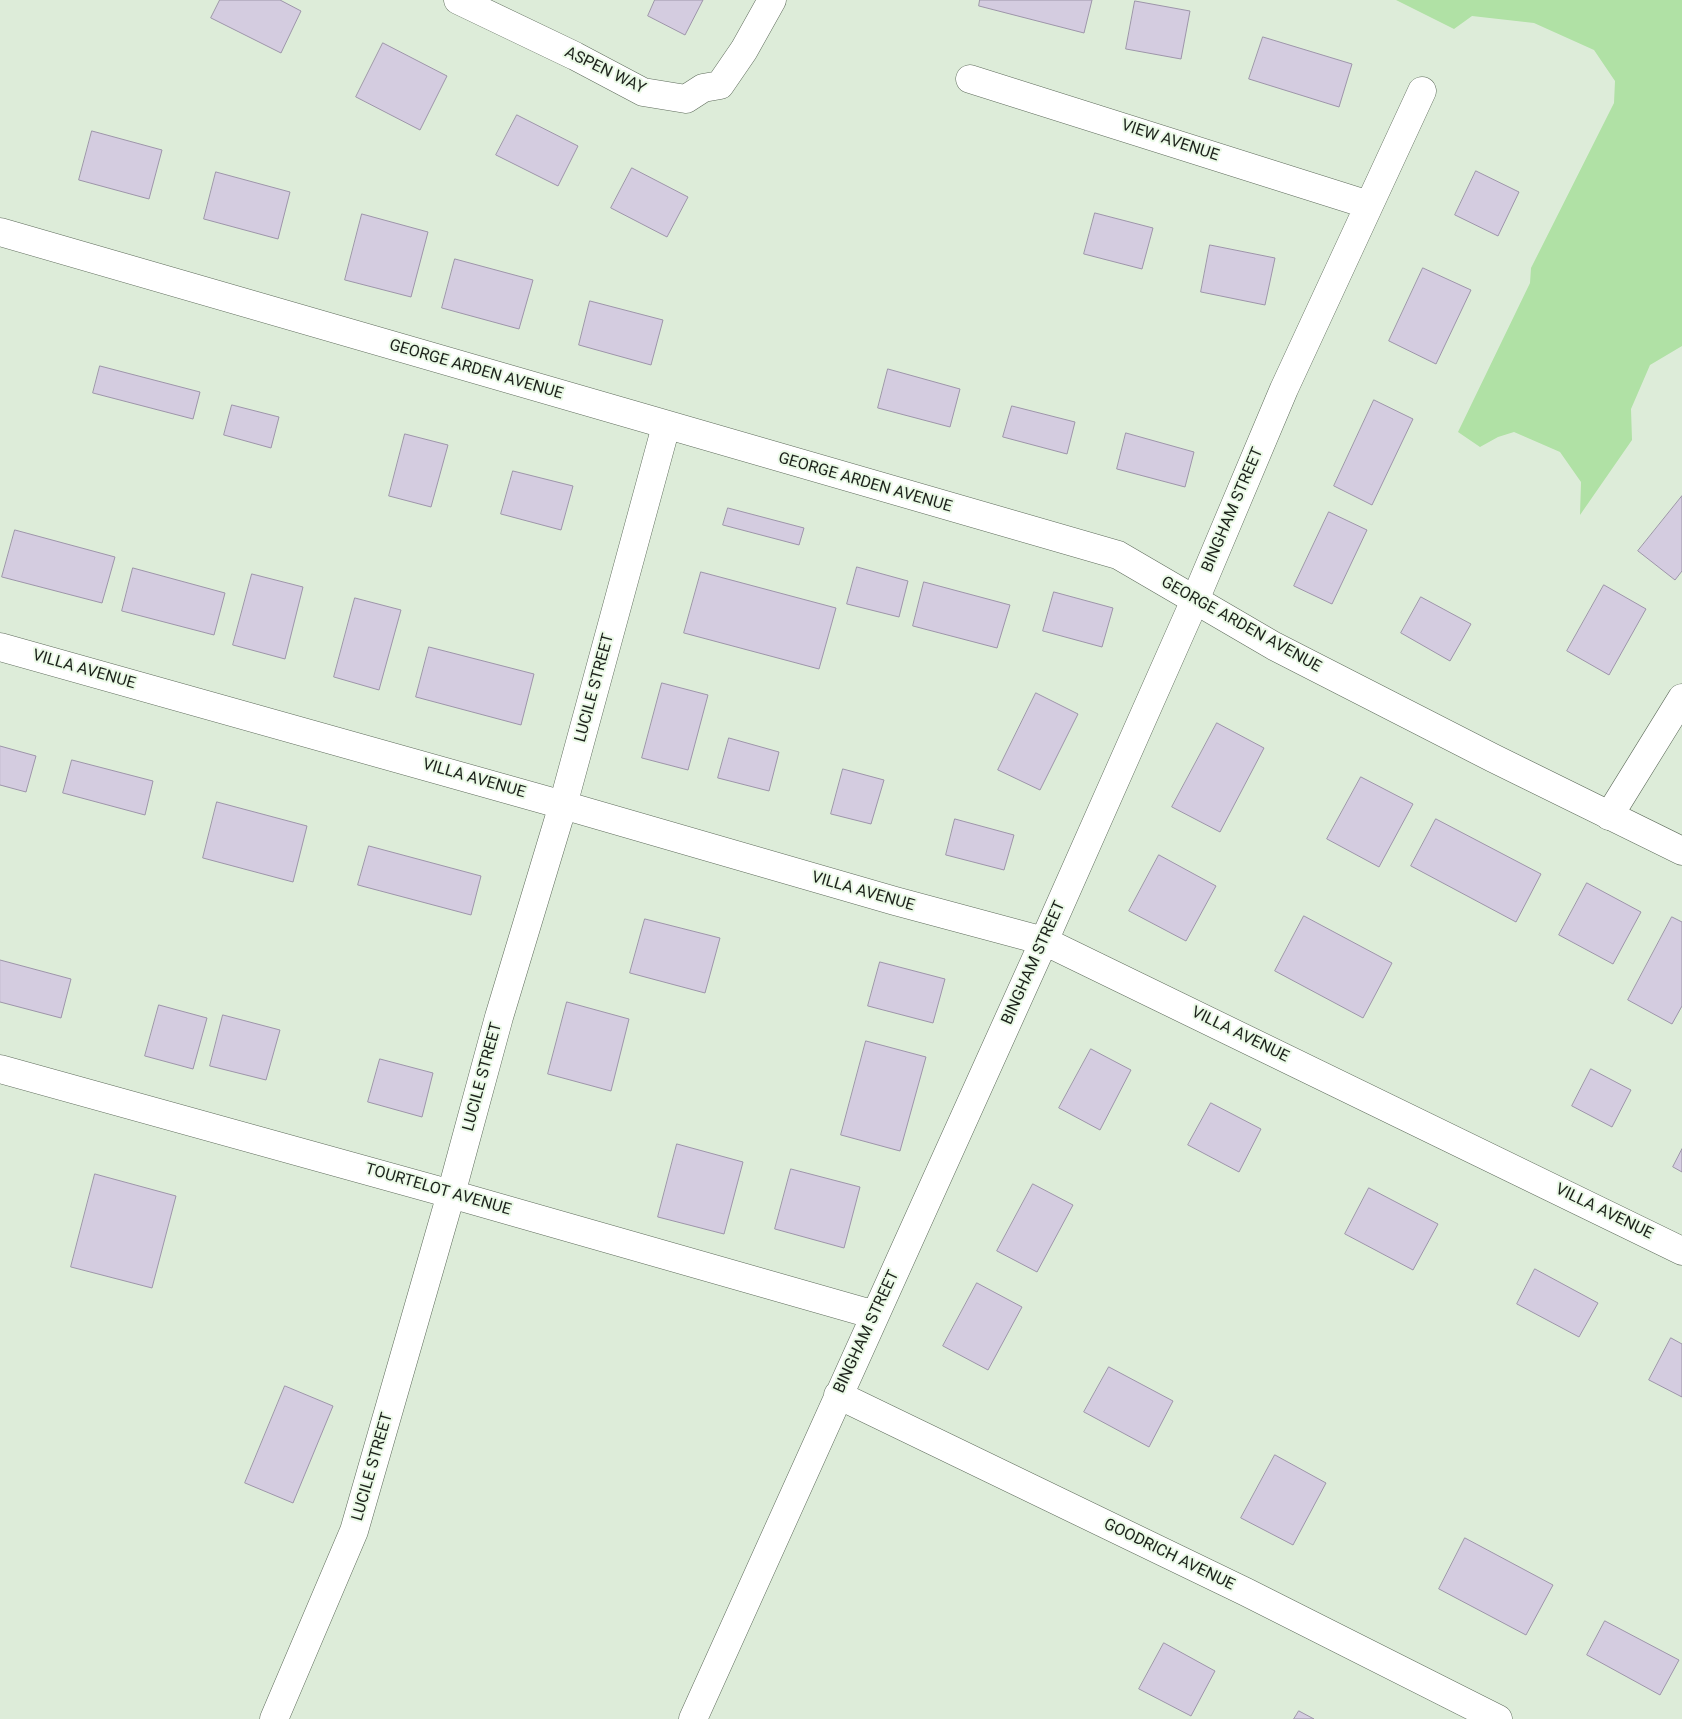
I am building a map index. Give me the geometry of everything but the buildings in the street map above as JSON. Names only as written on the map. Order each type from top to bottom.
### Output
[{"type":"street","name":"ASPEN WAY","points":[[458,0],[575,56],[643,92],[686,99],[703,88],[720,85],[744,50],[772,0]]},
{"type":"street","name":"VIEW AVENUE","points":[[970,79],[1370,205]]},
{"type":"street","name":"BINGHAM STREET","points":[[693,1719],[1044,941],[1195,600],[1284,390],[1422,91]]},
{"type":"street","name":"GEORGE ARDEN AVENUE","points":[[0,232],[666,426],[1118,555],[1274,646],[1609,816],[1682,851]]},
{"type":"street","name":"LUCILE STREET","points":[[274,1719],[354,1531],[451,1194],[499,1017],[564,805],[666,426]]},
{"type":"street","name":"VILLA AVENUE","points":[[0,647],[564,805],[895,901],[1044,941],[1682,1251]]},
{"type":"street","points":[[1609,816],[1682,698]]},
{"type":"street","name":"TOURTELOT AVENUE","points":[[0,1069],[451,1194],[875,1315]]},
{"type":"street","name":"GOODRICH AVENUE","points":[[838,1395],[1246,1592],[1498,1719]]},
{"type":"green space","points":[[1396,0],[1682,0],[1682,346],[1650,365],[1631,409],[1632,440],[1580,515],[1581,482],[1560,452],[1514,432],[1498,437],[1480,447],[1458,432],[1530,283],[1531,268],[1614,103],[1615,81],[1594,50],[1534,23],[1472,16],[1454,29]]}]
